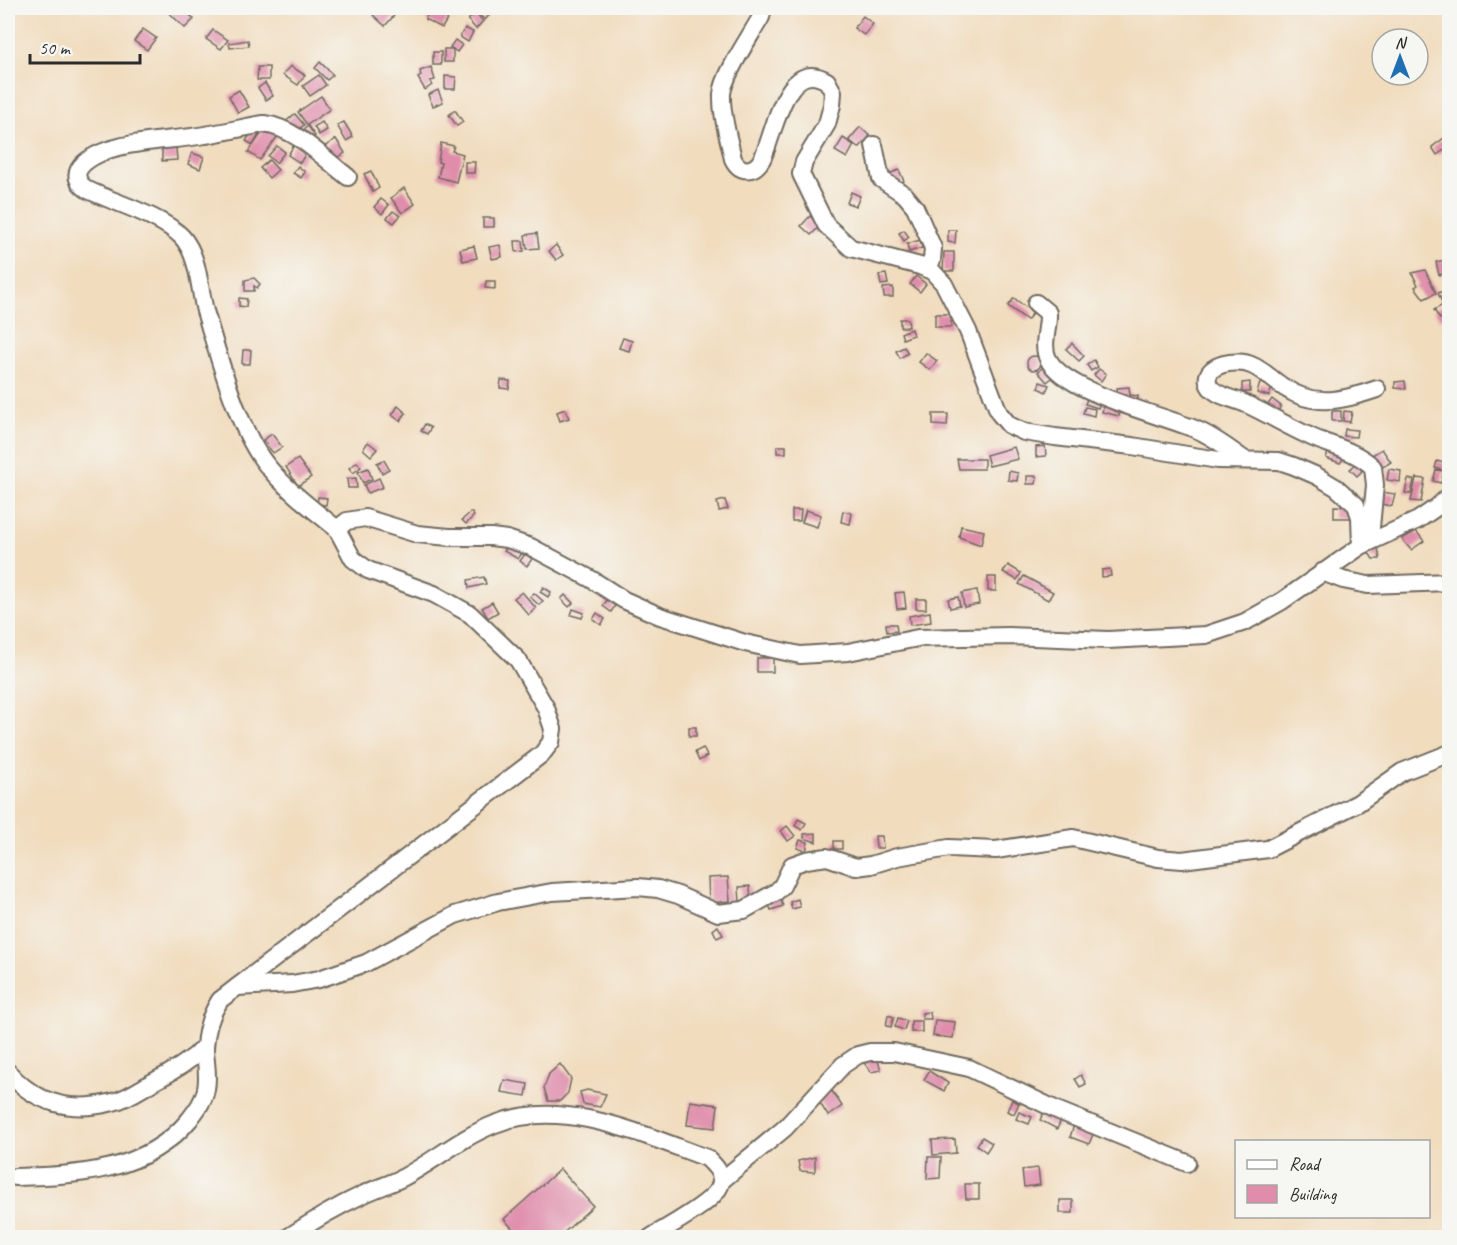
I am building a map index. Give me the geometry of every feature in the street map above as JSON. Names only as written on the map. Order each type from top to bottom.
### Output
[{"type":"street","points":[[763,8],[722,92],[733,159],[737,167],[750,170],[762,159],[781,106],[796,83],[803,77],[812,75],[827,81],[831,88],[832,105],[827,124],[804,162],[801,174],[826,225],[851,248],[927,269],[932,271],[944,284],[968,331],[999,413],[1009,425],[1024,432],[1218,460],[1279,461],[1317,476],[1337,488],[1356,505],[1365,544]]},
{"type":"street","points":[[10,1174],[97,1172],[127,1163],[149,1153],[180,1130],[198,1108],[206,1091],[205,1047],[210,1014],[220,1000],[462,817],[542,754],[551,742],[553,729],[546,708],[518,660],[470,614],[434,594],[368,570],[353,559],[337,529],[268,467],[245,430],[205,309],[193,256],[183,238],[144,213],[88,190],[80,185],[76,178],[78,170],[86,161],[117,147],[264,124],[274,125],[302,141],[348,177]]},
{"type":"street","points":[[874,145],[881,179],[905,195],[915,207],[933,248],[933,256],[927,269]]},
{"type":"street","points":[[1036,303],[1048,313],[1045,347],[1047,358],[1054,367],[1081,387],[1106,398],[1196,429],[1245,460]]},
{"type":"street","points":[[1365,544],[1375,485],[1373,467],[1367,461],[1341,447],[1316,439],[1247,404],[1212,390],[1207,379],[1210,372],[1217,367],[1238,361],[1260,369],[1296,395],[1311,400],[1332,401],[1377,389]]},
{"type":"street","points":[[337,529],[347,521],[365,518],[417,534],[507,539],[531,547],[591,579],[624,600],[660,616],[745,643],[800,655],[848,652],[918,638],[1009,636],[1108,640],[1206,635],[1245,622],[1282,601],[1365,544],[1418,520],[1437,507],[1449,495]]},
{"type":"street","points":[[1322,572],[1343,580],[1368,585],[1449,582]]},
{"type":"street","points":[[237,987],[292,984],[319,978],[366,963],[464,912],[498,902],[552,892],[614,887],[658,889],[678,895],[708,910],[728,913],[744,910],[776,892],[782,886],[792,865],[827,857],[856,867],[871,865],[897,856],[949,848],[996,850],[1073,838],[1158,858],[1182,860],[1268,849],[1358,803],[1402,772],[1449,753]]},
{"type":"street","points":[[8,1072],[22,1088],[45,1101],[63,1106],[90,1106],[114,1102],[136,1092],[189,1062],[205,1047]]},
{"type":"street","points":[[721,1181],[785,1128],[843,1065],[858,1055],[870,1052],[894,1052],[969,1068],[1059,1111],[1187,1162]]},
{"type":"street","points":[[286,1238],[337,1207],[403,1178],[459,1142],[496,1124],[526,1116],[566,1116],[605,1122],[707,1158],[716,1166],[721,1181],[719,1190],[710,1199],[650,1238]]},
{"type":"building","points":[[164,8],[182,8],[194,19],[185,28]]},
{"type":"building","points":[[380,8],[392,8],[397,12],[385,26],[373,15]]},
{"type":"building","points":[[431,8],[454,8],[442,28],[425,19]]},
{"type":"building","points":[[484,8],[492,12],[485,20],[478,14]]},
{"type":"building","points":[[475,13],[483,21],[476,29],[468,20]]},
{"type":"building","points":[[863,16],[873,24],[864,35],[854,28]]},
{"type":"building","points":[[465,28],[473,32],[468,42],[460,37]]},
{"type":"building","points":[[143,29],[156,38],[147,50],[134,41]]},
{"type":"building","points":[[213,30],[228,40],[221,49],[206,39]]},
{"type":"building","points":[[248,40],[249,46],[230,48],[229,43]]},
{"type":"building","points":[[455,40],[462,45],[457,52],[450,47]]},
{"type":"building","points":[[444,49],[453,49],[453,62],[444,62]]},
{"type":"building","points":[[433,52],[441,52],[441,65],[433,65]]},
{"type":"building","points":[[320,62],[333,75],[327,80],[315,68]]},
{"type":"building","points":[[290,66],[305,75],[298,85],[283,75]]},
{"type":"building","points":[[258,67],[269,67],[269,80],[257,80]]},
{"type":"building","points":[[431,67],[435,80],[430,81],[432,85],[425,90],[418,78],[421,76],[420,71]]},
{"type":"building","points":[[319,75],[326,85],[310,96],[303,86]]},
{"type":"building","points":[[445,76],[456,77],[455,89],[445,89]]},
{"type":"building","points":[[265,83],[273,96],[266,100],[258,88]]},
{"type":"building","points":[[239,90],[249,107],[238,113],[229,96]]},
{"type":"building","points":[[438,90],[443,102],[433,106],[428,95]]},
{"type":"building","points":[[321,96],[330,109],[307,125],[298,112]]},
{"type":"building","points":[[455,110],[463,122],[457,126],[449,115]]},
{"type":"building","points":[[295,114],[304,125],[294,133],[285,122]]},
{"type":"building","points":[[322,122],[327,130],[319,135],[314,127]]},
{"type":"building","points":[[344,122],[353,137],[346,141],[337,125]]},
{"type":"building","points":[[308,126],[315,136],[309,140],[302,131]]},
{"type":"building","points":[[255,127],[261,131],[253,145],[246,141]]},
{"type":"building","points":[[266,127],[278,136],[260,160],[248,152]]},
{"type":"building","points":[[860,127],[870,136],[859,148],[849,140]]},
{"type":"building","points":[[1450,135],[1450,159],[1444,150],[1437,155],[1432,147],[1444,138],[1447,143],[1449,141],[1446,137]]},
{"type":"building","points":[[843,138],[854,145],[847,158],[835,151]]},
{"type":"building","points":[[336,139],[345,153],[333,161],[324,147]]},
{"type":"building","points":[[441,143],[454,146],[452,151],[463,154],[456,182],[438,177]]},
{"type":"building","points":[[294,145],[306,153],[300,163],[288,155]]},
{"type":"building","points":[[277,146],[285,152],[276,163],[268,156]]},
{"type":"building","points":[[176,148],[177,160],[162,161],[162,149]]},
{"type":"building","points":[[192,153],[204,157],[200,169],[188,164]]},
{"type":"building","points":[[269,160],[278,170],[269,178],[260,168]]},
{"type":"building","points":[[465,162],[475,162],[474,173],[465,173]]},
{"type":"building","points":[[298,166],[305,172],[301,178],[293,173]]},
{"type":"building","points":[[899,170],[904,181],[895,186],[889,174]]},
{"type":"building","points":[[371,171],[379,188],[373,192],[364,174]]},
{"type":"building","points":[[404,188],[415,204],[402,213],[391,198]]},
{"type":"building","points":[[851,192],[860,196],[856,206],[847,203]]},
{"type":"building","points":[[381,199],[389,205],[382,214],[374,207]]},
{"type":"building","points":[[393,211],[400,216],[394,223],[387,218]]},
{"type":"building","points":[[810,216],[820,226],[811,235],[801,226]]},
{"type":"building","points":[[483,218],[494,218],[494,227],[483,227]]},
{"type":"building","points":[[904,230],[909,237],[904,241],[899,233]]},
{"type":"building","points":[[948,230],[956,230],[955,243],[948,242]]},
{"type":"building","points":[[537,233],[539,248],[527,249],[525,235]]},
{"type":"building","points":[[920,240],[922,248],[909,252],[907,244]]},
{"type":"building","points":[[515,241],[523,241],[524,251],[516,252]]},
{"type":"building","points":[[500,245],[502,257],[492,259],[489,247]]},
{"type":"building","points":[[556,245],[563,255],[556,260],[549,251]]},
{"type":"building","points":[[474,246],[477,258],[463,261],[460,249]]},
{"type":"building","points":[[944,252],[954,252],[954,271],[943,271]]},
{"type":"building","points":[[1450,259],[1450,273],[1439,275],[1436,262]]},
{"type":"building","points":[[1425,270],[1436,293],[1424,299],[1415,287],[1418,285],[1412,273]]},
{"type":"building","points":[[886,274],[888,284],[881,285],[879,275]]},
{"type":"building","points":[[916,276],[926,284],[920,292],[910,284]]},
{"type":"building","points":[[254,278],[260,284],[257,288],[254,286],[254,291],[245,291],[245,280]]},
{"type":"building","points":[[486,281],[495,281],[495,289],[485,288]]},
{"type":"building","points":[[893,287],[893,297],[884,297],[883,288]]},
{"type":"building","points":[[1450,288],[1450,299],[1442,302],[1438,293]]},
{"type":"building","points":[[239,298],[247,299],[246,307],[239,306]]},
{"type":"building","points":[[1014,298],[1033,313],[1027,320],[1008,306]]},
{"type":"building","points":[[1446,303],[1450,314],[1440,319],[1434,310]]},
{"type":"building","points":[[935,314],[951,314],[951,327],[935,327]]},
{"type":"building","points":[[900,319],[908,319],[909,327],[900,327]]},
{"type":"building","points":[[1450,319],[1450,340],[1449,340],[1443,321]]},
{"type":"building","points":[[911,329],[913,335],[903,339],[901,333]]},
{"type":"building","points":[[623,338],[632,341],[629,351],[619,348]]},
{"type":"building","points":[[1072,343],[1084,356],[1079,361],[1066,349]]},
{"type":"building","points":[[904,347],[908,353],[900,358],[896,351]]},
{"type":"building","points":[[243,350],[251,350],[250,364],[242,364]]},
{"type":"building","points":[[926,353],[937,361],[930,370],[919,362]]},
{"type":"building","points":[[1031,356],[1037,356],[1041,363],[1037,370],[1031,370],[1027,366],[1027,360]]},
{"type":"building","points":[[1094,360],[1098,367],[1091,371],[1087,365]]},
{"type":"building","points":[[1043,367],[1053,377],[1047,382],[1038,372]]},
{"type":"building","points":[[1099,369],[1106,374],[1101,381],[1094,375]]},
{"type":"building","points":[[501,380],[510,381],[509,389],[500,388]]},
{"type":"building","points":[[1405,381],[1406,389],[1395,388],[1395,382]]},
{"type":"building","points":[[1040,382],[1049,385],[1046,392],[1038,388]]},
{"type":"building","points":[[1250,382],[1250,392],[1242,392],[1242,383]]},
{"type":"building","points":[[1260,383],[1272,387],[1269,396],[1257,393]]},
{"type":"building","points":[[1129,387],[1130,395],[1138,396],[1137,405],[1124,403],[1125,395],[1118,396],[1117,388]]},
{"type":"building","points":[[1087,399],[1100,403],[1098,408],[1085,404]]},
{"type":"building","points":[[1272,399],[1281,406],[1277,413],[1267,406]]},
{"type":"building","points":[[1104,403],[1121,407],[1119,416],[1102,412]]},
{"type":"building","points":[[398,406],[406,413],[400,421],[392,415]]},
{"type":"building","points":[[1085,407],[1095,409],[1094,416],[1083,413]]},
{"type":"building","points":[[565,409],[569,418],[560,421],[557,412]]},
{"type":"building","points":[[1332,411],[1341,411],[1341,421],[1332,421]]},
{"type":"building","points":[[1344,411],[1352,412],[1350,422],[1343,421]]},
{"type":"building","points":[[933,414],[948,414],[947,426],[933,425]]},
{"type":"building","points":[[425,424],[431,428],[427,434],[421,431]]},
{"type":"building","points":[[1345,429],[1357,430],[1356,437],[1344,436]]},
{"type":"building","points":[[272,434],[282,447],[273,453],[263,440]]},
{"type":"building","points":[[368,442],[377,449],[371,456],[363,449]]},
{"type":"building","points":[[777,446],[786,446],[786,453],[777,453]]},
{"type":"building","points":[[1045,446],[1046,456],[1036,457],[1036,447]]},
{"type":"building","points":[[1014,447],[1018,459],[989,466],[986,455]]},
{"type":"building","points":[[1330,447],[1346,456],[1340,463],[1326,458]]},
{"type":"building","points":[[1382,449],[1391,462],[1381,468],[1372,455]]},
{"type":"building","points":[[298,459],[311,477],[298,486],[286,467]]},
{"type":"building","points":[[957,459],[984,459],[984,469],[959,469]]},
{"type":"building","points":[[384,460],[389,469],[382,473],[377,463]]},
{"type":"building","points":[[1437,461],[1447,464],[1446,471],[1435,468]]},
{"type":"building","points":[[357,462],[361,467],[353,473],[349,468]]},
{"type":"building","points":[[1356,464],[1362,471],[1357,476],[1350,469]]},
{"type":"building","points":[[368,468],[372,479],[363,483],[358,472]]},
{"type":"building","points":[[1389,469],[1401,471],[1400,482],[1387,480]]},
{"type":"building","points":[[1436,470],[1444,471],[1441,483],[1433,481]]},
{"type":"building","points":[[1009,471],[1018,473],[1017,481],[1008,480]]},
{"type":"building","points":[[1027,476],[1037,476],[1036,484],[1027,484]]},
{"type":"building","points":[[356,478],[357,488],[348,488],[347,479]]},
{"type":"building","points":[[379,478],[383,487],[368,493],[364,485]]},
{"type":"building","points":[[1416,478],[1425,479],[1421,502],[1411,501]]},
{"type":"building","points":[[1408,479],[1414,480],[1411,494],[1405,493]]},
{"type":"building","points":[[1382,492],[1395,494],[1392,506],[1380,504]]},
{"type":"building","points":[[318,497],[327,498],[326,505],[317,504]]},
{"type":"building","points":[[725,500],[728,509],[719,511],[717,502]]},
{"type":"building","points":[[1334,506],[1355,507],[1355,518],[1334,518]]},
{"type":"building","points":[[792,510],[801,510],[800,521],[792,521]]},
{"type":"building","points":[[806,510],[821,515],[817,527],[802,522]]},
{"type":"building","points":[[843,511],[852,513],[850,524],[841,522]]},
{"type":"building","points":[[471,512],[474,516],[466,524],[462,520]]},
{"type":"building","points":[[961,526],[984,531],[981,545],[959,537]]},
{"type":"building","points":[[1416,531],[1424,541],[1411,550],[1402,539]]},
{"type":"building","points":[[508,545],[522,553],[518,559],[504,551]]},
{"type":"building","points":[[1378,548],[1380,559],[1373,559],[1367,550]]},
{"type":"building","points":[[525,554],[532,559],[527,566],[520,561]]},
{"type":"building","points":[[1008,565],[1021,573],[1017,580],[1003,572]]},
{"type":"building","points":[[1110,569],[1111,576],[1102,577],[1102,570]]},
{"type":"building","points":[[1024,576],[1053,592],[1048,600],[1019,584]]},
{"type":"building","points":[[484,577],[486,584],[469,588],[468,580]]},
{"type":"building","points":[[988,577],[996,577],[996,591],[988,591]]},
{"type":"building","points":[[543,587],[551,592],[548,597],[540,592]]},
{"type":"building","points":[[977,590],[979,604],[964,607],[962,593]]},
{"type":"building","points":[[522,592],[536,608],[529,615],[514,598]]},
{"type":"building","points":[[904,592],[906,608],[897,609],[895,593]]},
{"type":"building","points":[[534,593],[543,601],[539,605],[530,597]]},
{"type":"building","points":[[565,595],[573,603],[569,607],[561,599]]},
{"type":"building","points":[[958,597],[960,606],[950,608],[948,599]]},
{"type":"building","points":[[916,599],[926,599],[926,609],[916,609]]},
{"type":"building","points":[[607,600],[615,606],[611,612],[603,606]]},
{"type":"building","points":[[492,602],[498,612],[488,618],[482,608]]},
{"type":"building","points":[[573,609],[584,613],[582,618],[571,615]]},
{"type":"building","points":[[930,612],[931,622],[910,625],[909,616]]},
{"type":"building","points":[[597,613],[605,619],[601,625],[593,619]]},
{"type":"building","points":[[886,624],[896,624],[897,631],[887,632]]},
{"type":"building","points":[[757,658],[773,658],[773,672],[757,672]]},
{"type":"building","points":[[689,727],[696,727],[696,736],[689,736]]},
{"type":"building","points":[[703,748],[707,756],[699,761],[695,752]]},
{"type":"building","points":[[798,819],[806,823],[802,830],[795,826]]},
{"type":"building","points":[[787,826],[795,836],[788,841],[781,831]]},
{"type":"building","points":[[816,833],[816,842],[804,838],[804,834]]},
{"type":"building","points":[[875,836],[882,836],[883,848],[876,848]]},
{"type":"building","points":[[800,840],[808,842],[806,851],[797,848]]},
{"type":"building","points":[[834,841],[842,841],[842,849],[834,849]]},
{"type":"building","points":[[728,877],[730,901],[709,903],[708,878]]},
{"type":"building","points":[[750,886],[751,903],[740,903],[739,887]]},
{"type":"building","points":[[780,898],[783,906],[771,910],[768,902]]},
{"type":"building","points":[[798,899],[800,907],[792,909],[790,902]]},
{"type":"building","points":[[718,926],[723,935],[717,938],[713,930]]},
{"type":"building","points":[[930,1012],[931,1019],[922,1019],[922,1013]]},
{"type":"building","points":[[888,1015],[894,1017],[891,1027],[886,1026]]},
{"type":"building","points":[[898,1018],[907,1021],[904,1030],[895,1027]]},
{"type":"building","points":[[935,1020],[955,1022],[953,1038],[933,1036]]},
{"type":"building","points":[[911,1021],[922,1021],[922,1032],[911,1032]]},
{"type":"building","points":[[876,1055],[881,1070],[871,1072],[862,1060]]},
{"type":"building","points":[[560,1064],[571,1079],[568,1093],[560,1101],[548,1101],[544,1088],[549,1074]]},
{"type":"building","points":[[929,1071],[948,1083],[944,1091],[924,1080]]},
{"type":"building","points":[[1081,1075],[1086,1084],[1080,1087],[1075,1079]]},
{"type":"building","points":[[504,1080],[528,1084],[526,1096],[501,1092]]},
{"type":"building","points":[[587,1090],[606,1094],[600,1107],[583,1104],[580,1092]]},
{"type":"building","points":[[832,1091],[842,1106],[828,1116],[818,1100]]},
{"type":"building","points":[[1012,1100],[1019,1103],[1014,1114],[1007,1111]]},
{"type":"building","points":[[690,1101],[718,1105],[715,1128],[687,1125]]},
{"type":"building","points":[[1045,1110],[1062,1118],[1057,1129],[1040,1120]]},
{"type":"building","points":[[1019,1112],[1032,1117],[1029,1124],[1016,1119]]},
{"type":"building","points":[[1074,1125],[1094,1132],[1089,1144],[1070,1137]]},
{"type":"building","points":[[982,1137],[992,1143],[986,1152],[977,1145]]},
{"type":"building","points":[[955,1139],[956,1153],[933,1155],[932,1140]]},
{"type":"building","points":[[815,1157],[815,1172],[800,1171],[798,1161]]},
{"type":"building","points":[[928,1157],[941,1157],[940,1178],[927,1179]]},
{"type":"building","points":[[1038,1168],[1040,1185],[1024,1187],[1022,1170]]},
{"type":"building","points":[[560,1169],[593,1206],[558,1238],[521,1238],[504,1219]]},
{"type":"building","points":[[965,1184],[979,1184],[979,1199],[966,1199]]},
{"type":"building","points":[[1060,1200],[1073,1200],[1073,1213],[1060,1213]]}]
